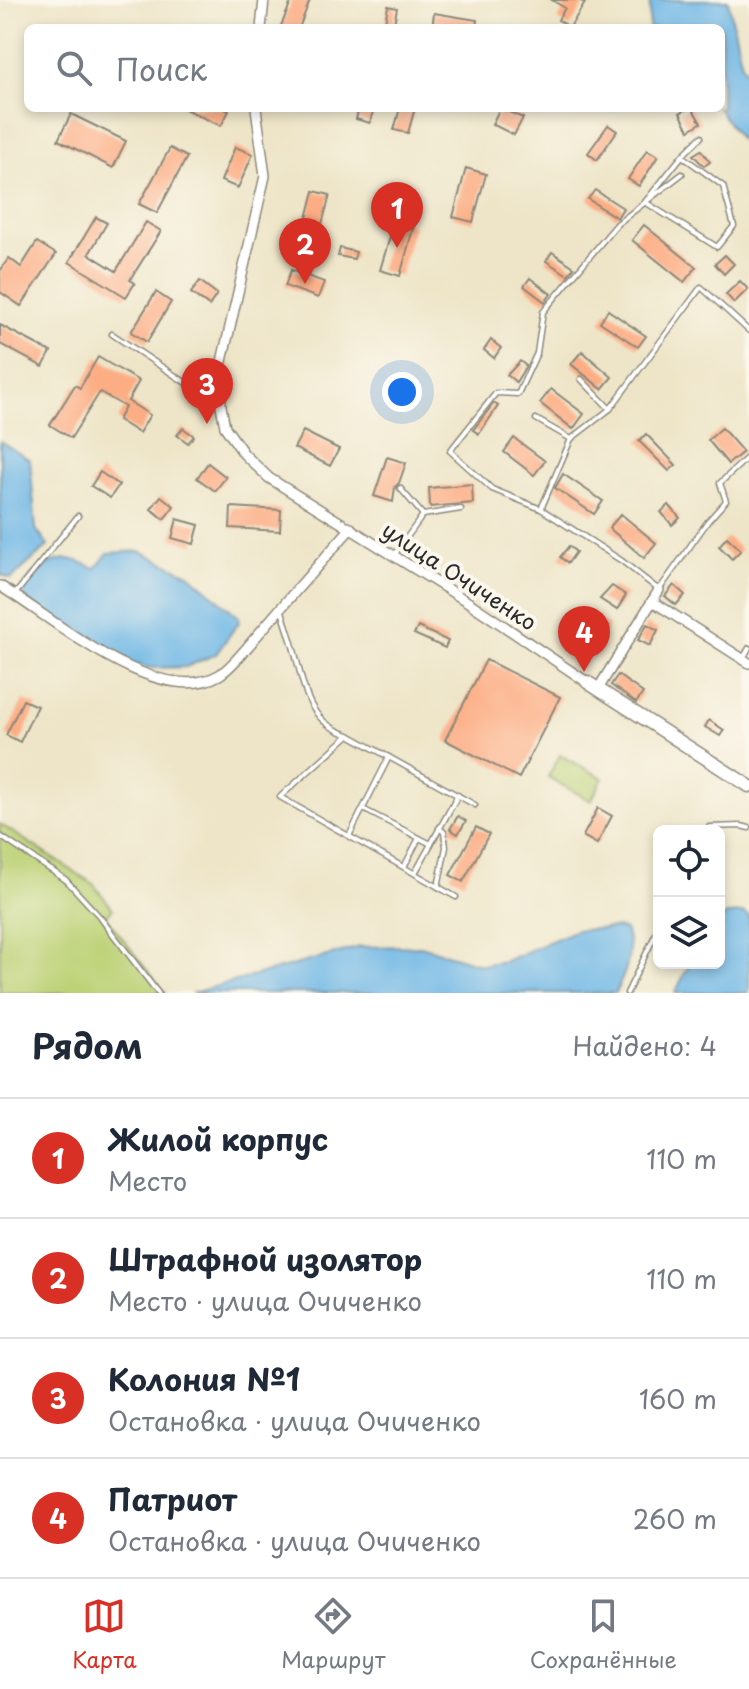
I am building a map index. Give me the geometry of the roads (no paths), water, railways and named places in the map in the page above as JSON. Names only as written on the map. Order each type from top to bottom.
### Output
[{"type":"street","points":[[261,24],[264,0]]},
{"type":"street","name":"улица Очиченко","points":[[257,112],[265,176],[220,370],[225,427],[269,478],[749,786]]},
{"type":"street","name":"улица Очиченко","points":[[0,586],[132,670],[161,680],[183,681],[220,675],[351,528]]},
{"type":"street","points":[[592,686],[659,590]]},
{"type":"street","points":[[652,601],[746,661]]},
{"type":"lane","points":[[645,202],[701,137]]},
{"type":"lane","points":[[645,202],[717,247],[734,226],[723,186],[682,156]]},
{"type":"lane","points":[[682,174],[617,224],[543,312],[537,353],[518,394],[496,393],[450,451],[492,489],[541,509],[622,561],[659,590],[726,501],[720,483],[749,456]]},
{"type":"lane","points":[[541,509],[571,439],[610,409],[701,287],[749,331]]},
{"type":"lane","points":[[112,334],[221,406]]},
{"type":"lane","points":[[581,379],[610,409]]},
{"type":"lane","points":[[536,419],[571,439]]},
{"type":"lane","points":[[400,488],[423,515]]},
{"type":"lane","points":[[393,556],[423,515],[461,509]]},
{"type":"lane","points":[[15,595],[78,516]]},
{"type":"lane","points":[[281,608],[302,688],[317,715],[328,726],[475,805]]},
{"type":"lane","points":[[746,661],[749,648]]},
{"type":"lane","points":[[349,735],[280,797],[456,897]]},
{"type":"lane","points":[[349,836],[389,757]]},
{"type":"lane","points":[[415,873],[458,795]]},
{"type":"lane","points":[[363,809],[431,844]]},
{"type":"lane","points":[[725,826],[749,828]]},
{"type":"lane","points":[[438,887],[446,847],[444,832],[439,828]]},
{"type":"lane","points":[[0,836],[74,888],[158,993]]},
{"type":"lane","points":[[404,867],[419,838]]},
{"type":"lane","points":[[627,993],[653,939]]},
{"type":"water","points":[[650,0],[728,0],[742,65],[749,75],[749,141],[740,140],[721,112],[725,112],[725,24],[649,24]]},
{"type":"water","points":[[0,441],[30,460],[36,529],[48,546],[11,579],[0,574]]},
{"type":"water","points":[[140,551],[189,574],[239,617],[239,622],[216,654],[186,667],[152,668],[131,664],[23,598],[31,577],[50,563],[70,559],[96,568],[108,553]]},
{"type":"water","points":[[743,913],[749,916],[749,993],[675,993],[687,969],[725,969],[725,916]]},
{"type":"water","points":[[576,930],[625,930],[629,954],[615,993],[192,993],[360,947],[421,946],[482,965],[505,961]]},
{"type":"place","name":"Жилой корпус","points":[[397,248]]},
{"type":"place","name":"Штрафной изолятор","points":[[305,284]]},
{"type":"place","name":"Колония №1","points":[[207,424]]},
{"type":"place","name":"Патриот","points":[[584,672]]}]
